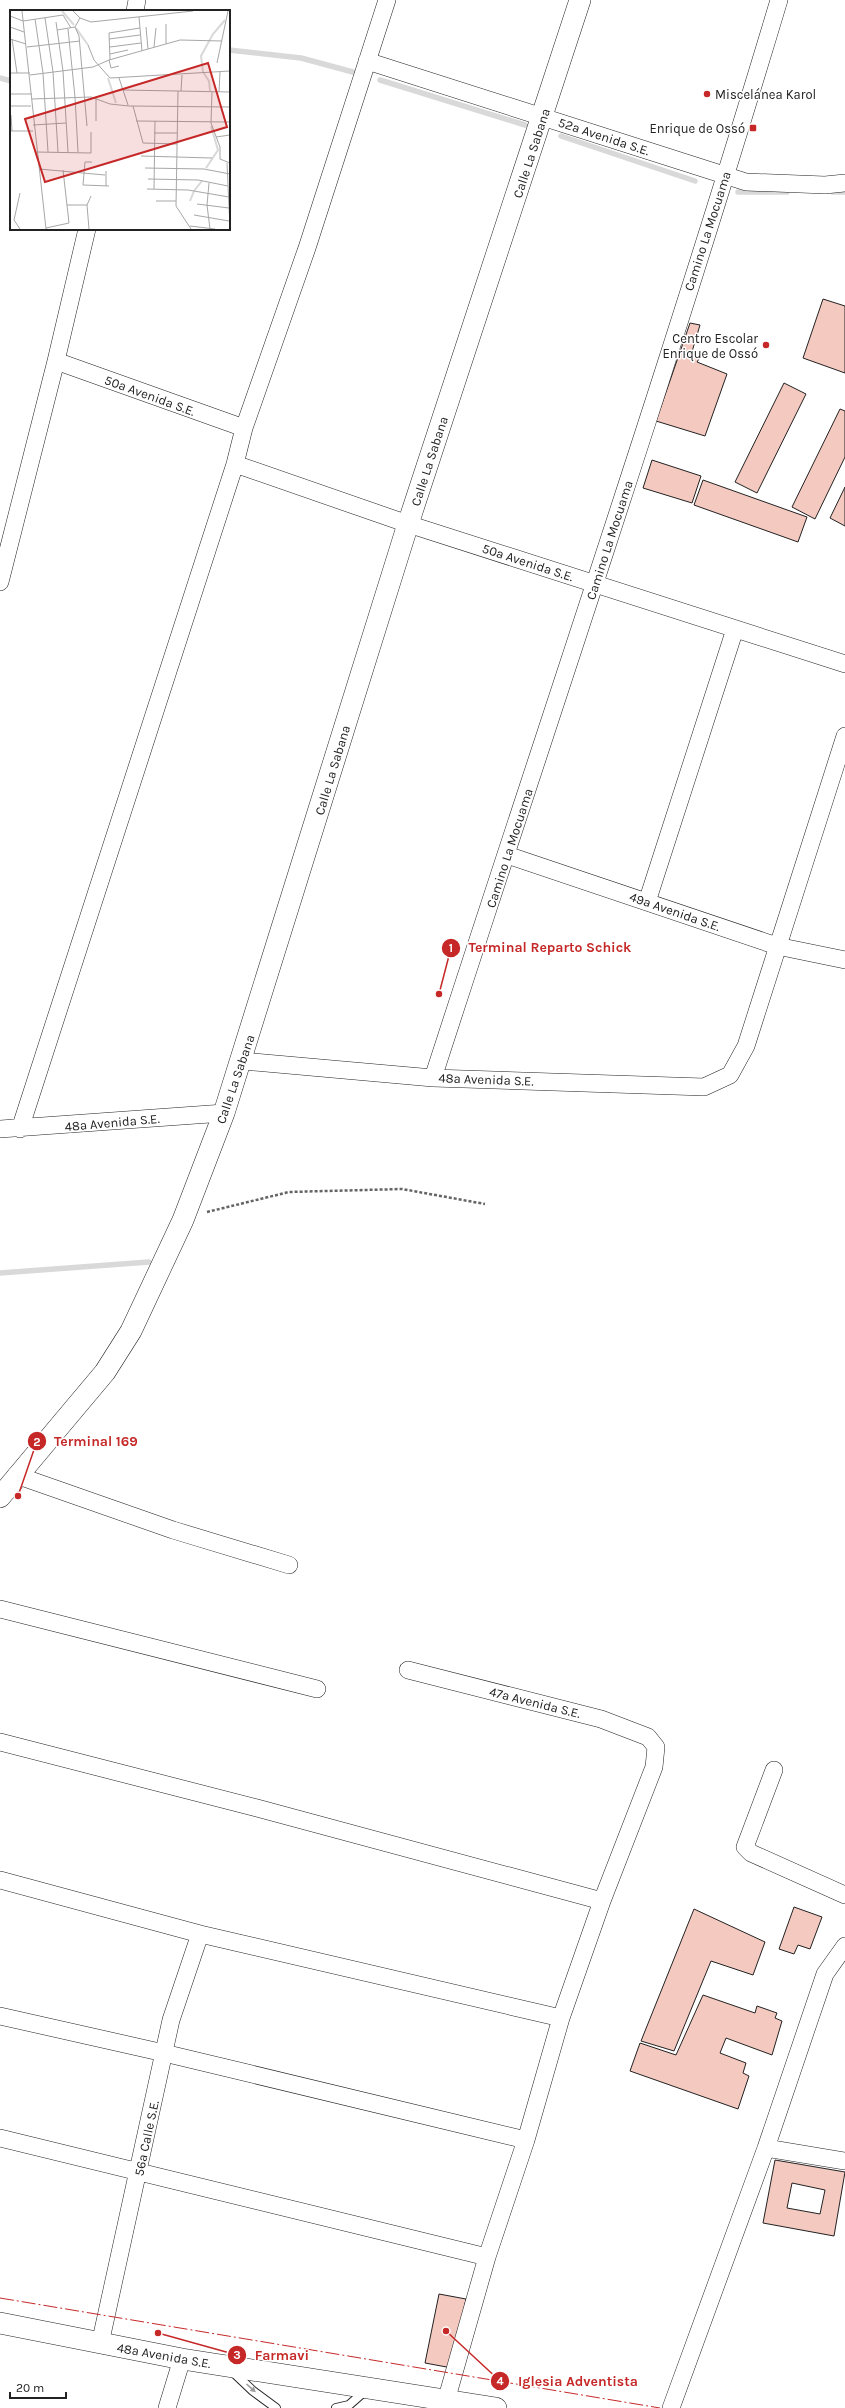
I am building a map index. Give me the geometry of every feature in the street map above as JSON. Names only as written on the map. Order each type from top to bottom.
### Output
[{"type":"street","points":[[135,10],[137,0]]},
{"type":"street","points":[[20,1129],[235,464],[244,428],[307,248],[387,0]]},
{"type":"street","name":"Calle La Sabana","points":[[0,1497],[16,1475],[105,1372],[131,1331],[182,1220],[224,1113],[242,1061],[408,524],[580,0]]},
{"type":"street","name":"Camino La Mocuama","points":[[433,1078],[595,584],[779,0]]},
{"type":"street","name":"52a Avenida S.E.","points":[[367,61],[746,182],[825,185],[845,183]]},
{"type":"street","points":[[0,582],[56,361],[86,230]]},
{"type":"street","name":"50a Avenida S.E.","points":[[56,361],[244,428]]},
{"type":"street","name":"50a Avenida S.E.","points":[[235,464],[408,524],[845,664]]},
{"type":"street","points":[[647,902],[734,629]]},
{"type":"street","points":[[777,946],[845,736]]},
{"type":"street","name":"49a Avenida S.E.","points":[[507,855],[777,946],[845,960]]},
{"type":"street","name":"48a Avenida S.E.","points":[[242,1061],[433,1078],[704,1087],[730,1075],[746,1046],[777,946]]},
{"type":"street","name":"48a Avenida S.E.","points":[[0,1129],[20,1129],[224,1113]]},
{"type":"street","points":[[16,1475],[173,1530],[289,1564]]},
{"type":"street","points":[[0,1609],[317,1689]]},
{"type":"street","name":"47a Avenida S.E.","points":[[408,1670],[601,1719],[648,1737],[656,1747],[654,1768],[602,1901]]},
{"type":"street","points":[[0,1742],[264,1810],[602,1901],[561,2018],[526,2140],[487,2257],[446,2401]]},
{"type":"street","points":[[774,1770],[745,1847],[751,1853],[845,1895]]},
{"type":"street","points":[[0,1880],[200,1934],[561,2018]]},
{"type":"street","name":"56a Calle S.E.","points":[[100,2344],[140,2172],[172,2020],[200,1934]]},
{"type":"street","points":[[671,2408],[766,2148],[825,1974],[845,1946]]},
{"type":"street","points":[[0,2016],[164,2053],[526,2140]]},
{"type":"street","points":[[0,2138],[487,2257]]},
{"type":"street","points":[[766,2148],[845,2161]]},
{"type":"street","name":"48a Avenida S.E.","points":[[0,2323],[100,2344],[182,2359],[368,2389],[414,2399],[446,2401],[496,2408]]},
{"type":"street","points":[[166,2408],[182,2359]]},
{"type":"lane","points":[[227,2366],[253,2391],[276,2408]]},
{"type":"lane","points":[[336,2408],[349,2404],[368,2389]]},
{"type":"path","points":[[182,1220],[201,1213],[288,1192],[402,1189],[485,1204]]},
{"type":"building","points":[[823,299],[845,306],[845,373],[803,358]]},
{"type":"building","points":[[690,323],[700,325],[691,355],[699,359],[697,362],[727,374],[705,436],[656,421]]},
{"type":"building","points":[[784,383],[806,394],[757,493],[735,482]]},
{"type":"building","points":[[840,409],[845,411],[845,457],[815,519],[792,507]]},
{"type":"building","points":[[652,460],[701,476],[692,503],[643,488]]},
{"type":"building","points":[[703,480],[807,517],[798,542],[694,505]]},
{"type":"building","points":[[845,487],[845,526],[830,518]]},
{"type":"building","points":[[794,1907],[822,1917],[810,1949],[798,1945],[794,1954],[779,1949]]},
{"type":"building","points":[[694,1909],[765,1942],[753,1975],[711,1961],[674,2051],[641,2041]]},
{"type":"building","points":[[703,1995],[755,2013],[757,2006],[777,2013],[775,2018],[782,2021],[772,2055],[726,2038],[720,2053],[746,2063],[743,2073],[749,2076],[738,2109],[630,2071],[640,2043],[676,2055]]},
{"type":"building","points":[[775,2160],[845,2172],[834,2236],[763,2223]],"holes":[[[792,2183],[825,2190],[820,2214],[787,2208]]]},
{"type":"building","points":[[439,2294],[466,2299],[452,2368],[425,2363]]},
{"type":"waterway","points":[[230,50],[301,58],[353,72]]},
{"type":"waterway","points":[[0,78],[10,81]]},
{"type":"waterway","points":[[380,80],[525,125]]},
{"type":"waterway","points":[[561,136],[695,181]]},
{"type":"waterway","points":[[738,192],[787,192]]},
{"type":"waterway","points":[[833,192],[845,192]]},
{"type":"waterway","points":[[0,1273],[149,1262]]},
{"type":"power","points":[[0,2298],[660,2408]]},
{"type":"place","name":"Miscelánea Karol","points":[[707,94]]},
{"type":"place","name":"Enrique de Ossó","points":[[753,128]]},
{"type":"place","name":"Centro Escolar Enrique de Ossó","points":[[766,345]]},
{"type":"place","name":"Terminal Reparto Schick","points":[[439,994]]},
{"type":"place","name":"Terminal 169","points":[[18,1496]]},
{"type":"place","name":"Iglesia Adventista","points":[[446,2331]]},
{"type":"place","name":"Farmavi","points":[[158,2333]]}]
